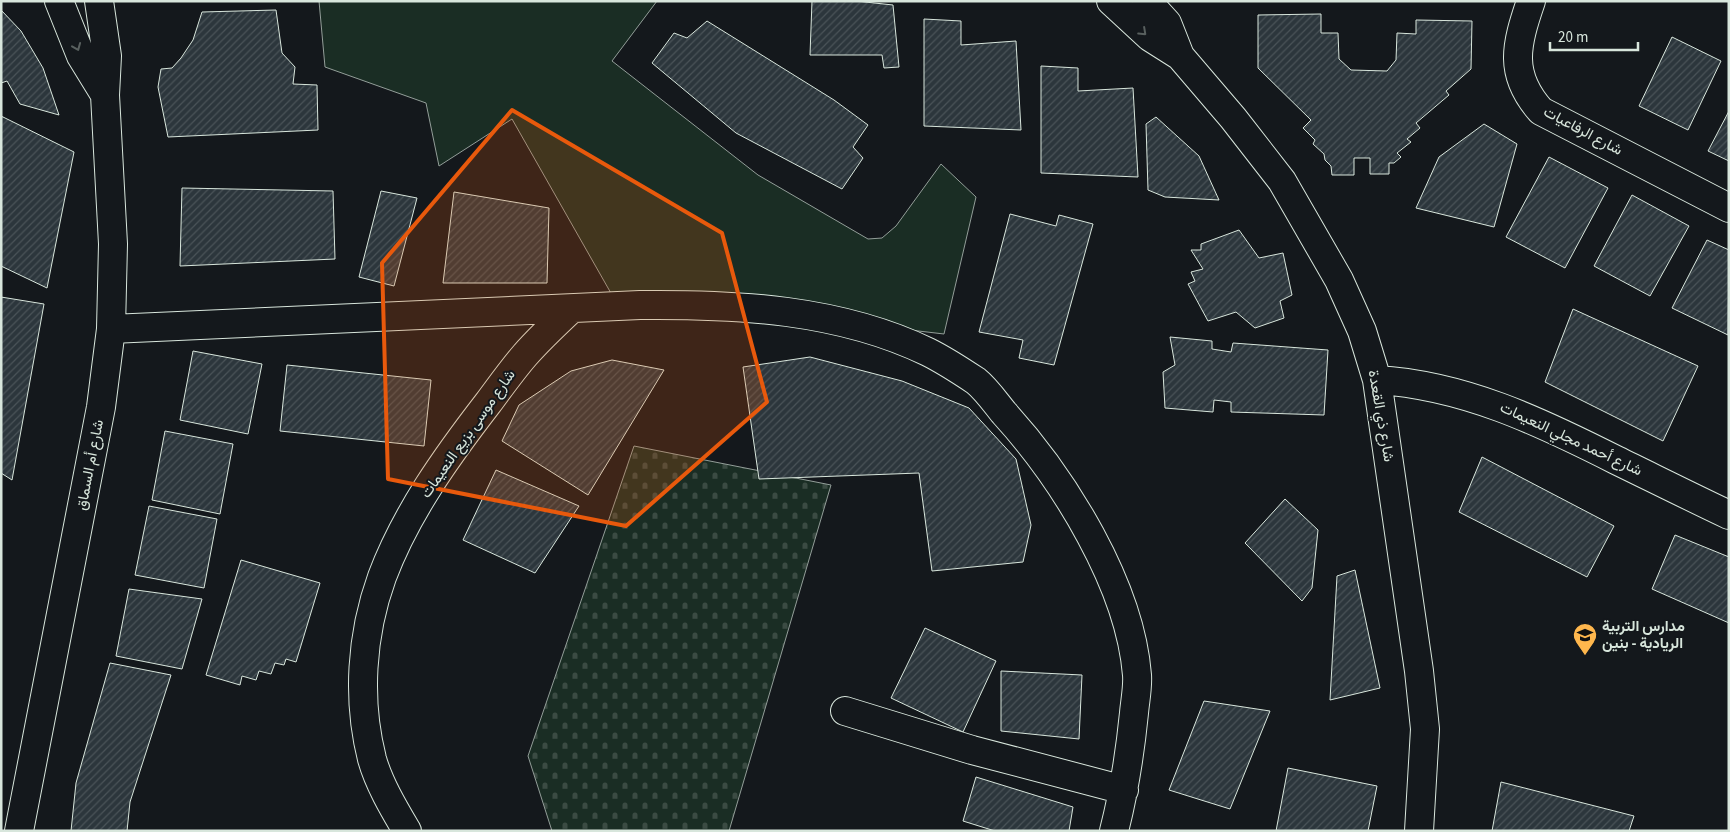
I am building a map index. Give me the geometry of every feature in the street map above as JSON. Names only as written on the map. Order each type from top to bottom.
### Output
[{"type":"street","name":"شارع أم السماق","points":[[59,1],[81,56],[105,95]]},
{"type":"street","name":"شارع أم السماق","points":[[18,831],[101,407],[111,328],[113,244],[105,95],[107,56],[99,1]]},
{"type":"street","name":"شارع ذي القعدة","points":[[1111,1],[1150,37],[1180,56],[1233,118],[1282,182],[1339,280],[1362,331],[1377,380],[1400,526],[1424,719],[1419,831]]},
{"type":"street","name":"شارع ذي القعدة","points":[[1147,1],[1172,12],[1180,56]]},
{"type":"street","name":"شارع الرفاعيات","points":[[1531,1],[1519,48],[1518,72],[1526,94],[1541,111],[1729,208]]},
{"type":"street","points":[[111,328],[640,305],[715,304],[798,313],[882,332],[929,353],[977,382],[1024,434],[1062,486],[1101,554],[1130,630],[1138,677],[1124,790],[1114,831]]},
{"type":"street","name":"شارع موسى بزيع النعيمات","points":[[407,831],[391,805],[372,761],[363,713],[363,670],[368,630],[382,577],[406,525],[436,474],[525,356],[570,309]]},
{"type":"street","name":"شارع أحمد مجلي النعيمات","points":[[1377,380],[1408,382],[1488,401],[1550,426],[1729,515]]},
{"type":"street","points":[[845,711],[972,750],[1124,790]]},
{"type":"highlighted area","points":[[512,110],[722,233],[767,402],[626,526],[388,479],[382,263]]},
{"type":"green space","points":[[319,1],[657,1],[612,61],[758,175],[868,239],[882,238],[896,226],[941,164],[976,197],[944,334],[612,295],[512,119],[439,166],[426,103],[325,67]]},
{"type":"green space","points":[[634,446],[831,485],[729,831],[552,831],[528,756]]},
{"type":"building","points":[[812,1],[856,1],[893,5],[899,67],[884,68],[882,55],[810,55]]},
{"type":"building","points":[[1,10],[21,31],[43,68],[59,115],[20,104],[7,81],[1,83]]},
{"type":"building","points":[[276,10],[282,53],[295,67],[293,84],[317,85],[318,130],[168,137],[158,87],[161,69],[172,68],[181,58],[193,40],[202,12]]},
{"type":"building","points":[[1321,14],[1321,33],[1338,33],[1339,59],[1351,70],[1387,71],[1396,60],[1397,33],[1416,34],[1416,20],[1472,21],[1471,69],[1446,91],[1449,95],[1416,123],[1420,128],[1407,139],[1411,142],[1397,153],[1401,157],[1394,163],[1389,163],[1389,174],[1370,174],[1370,158],[1354,158],[1354,175],[1332,175],[1331,166],[1325,160],[1324,154],[1313,144],[1315,140],[1303,128],[1311,120],[1258,68],[1258,15]]},
{"type":"building","points":[[924,19],[961,21],[961,45],[1016,41],[1021,130],[924,126]]},
{"type":"building","points":[[707,21],[834,100],[868,125],[853,147],[863,158],[842,189],[736,133],[652,63],[674,33],[687,38]]},
{"type":"building","points":[[1672,37],[1721,61],[1688,130],[1639,106]]},
{"type":"building","points":[[1041,66],[1078,68],[1078,91],[1133,88],[1138,177],[1041,173]]},
{"type":"building","points":[[1729,111],[1729,161],[1708,151]]},
{"type":"building","points":[[1,116],[74,152],[47,288],[1,266]]},
{"type":"building","points":[[1156,117],[1199,156],[1219,200],[1165,197],[1148,190],[1146,124]]},
{"type":"building","points":[[1484,124],[1517,144],[1494,227],[1416,208],[1439,157]]},
{"type":"building","points":[[1549,157],[1608,188],[1565,268],[1506,237]]},
{"type":"building","points":[[182,188],[333,191],[335,259],[180,266]]},
{"type":"building","points":[[381,191],[417,198],[394,286],[359,277]]},
{"type":"building","points":[[454,192],[549,208],[547,283],[443,283]]},
{"type":"building","points":[[1632,195],[1689,226],[1650,296],[1594,266]]},
{"type":"building","points":[[1010,214],[1056,226],[1059,215],[1093,224],[1054,365],[1019,358],[1023,340],[979,332]]},
{"type":"building","points":[[1239,230],[1259,258],[1283,253],[1292,295],[1280,301],[1284,318],[1255,328],[1236,312],[1208,321],[1188,284],[1195,281],[1191,272],[1203,269],[1191,250],[1201,250],[1201,244]]},
{"type":"building","points":[[1707,240],[1729,250],[1728,335],[1672,308]]},
{"type":"building","points":[[1,297],[44,304],[12,480],[1,473]]},
{"type":"building","points":[[1573,309],[1698,366],[1663,441],[1545,382]]},
{"type":"building","points":[[1170,337],[1212,341],[1212,349],[1231,352],[1233,343],[1328,350],[1324,415],[1231,412],[1231,402],[1214,400],[1213,412],[1165,408],[1163,372],[1175,365]]},
{"type":"building","points":[[193,351],[262,364],[248,434],[180,420]]},
{"type":"building","points":[[810,357],[902,381],[969,408],[1016,459],[1031,525],[1023,562],[932,571],[919,473],[759,479],[743,367]]},
{"type":"building","points":[[612,360],[664,370],[588,495],[502,441],[519,405],[571,371]]},
{"type":"building","points":[[287,365],[431,380],[424,446],[280,431]]},
{"type":"building","points":[[165,431],[233,444],[220,514],[152,500]]},
{"type":"building","points":[[1482,457],[1614,526],[1587,577],[1459,512]]},
{"type":"building","points":[[496,470],[579,506],[535,573],[463,540]]},
{"type":"building","points":[[1285,499],[1318,530],[1312,588],[1302,601],[1245,543]]},
{"type":"building","points":[[149,506],[217,519],[204,588],[135,575]]},
{"type":"building","points":[[1675,535],[1729,557],[1729,623],[1652,589]]},
{"type":"building","points":[[241,560],[320,583],[296,662],[286,659],[284,665],[275,663],[271,674],[259,671],[256,680],[242,676],[240,685],[206,675]]},
{"type":"building","points":[[1355,570],[1380,688],[1330,700],[1337,576]]},
{"type":"building","points":[[129,589],[202,599],[182,669],[116,656]]},
{"type":"building","points":[[925,628],[996,661],[963,732],[891,698]]},
{"type":"building","points":[[110,663],[171,675],[130,802],[127,831],[71,831],[76,783]]},
{"type":"building","points":[[1001,671],[1082,675],[1079,739],[1001,731]]},
{"type":"building","points":[[1204,701],[1270,711],[1230,809],[1169,790]]},
{"type":"building","points":[[1288,768],[1377,786],[1368,831],[1276,831]]},
{"type":"building","points":[[976,777],[1073,807],[1069,831],[995,831],[963,821]]},
{"type":"building","points":[[1501,782],[1634,816],[1629,831],[1492,831]]},
{"type":"place","name":"مدارس التربية الريادية - بنين","points":[[1585,656]]}]
